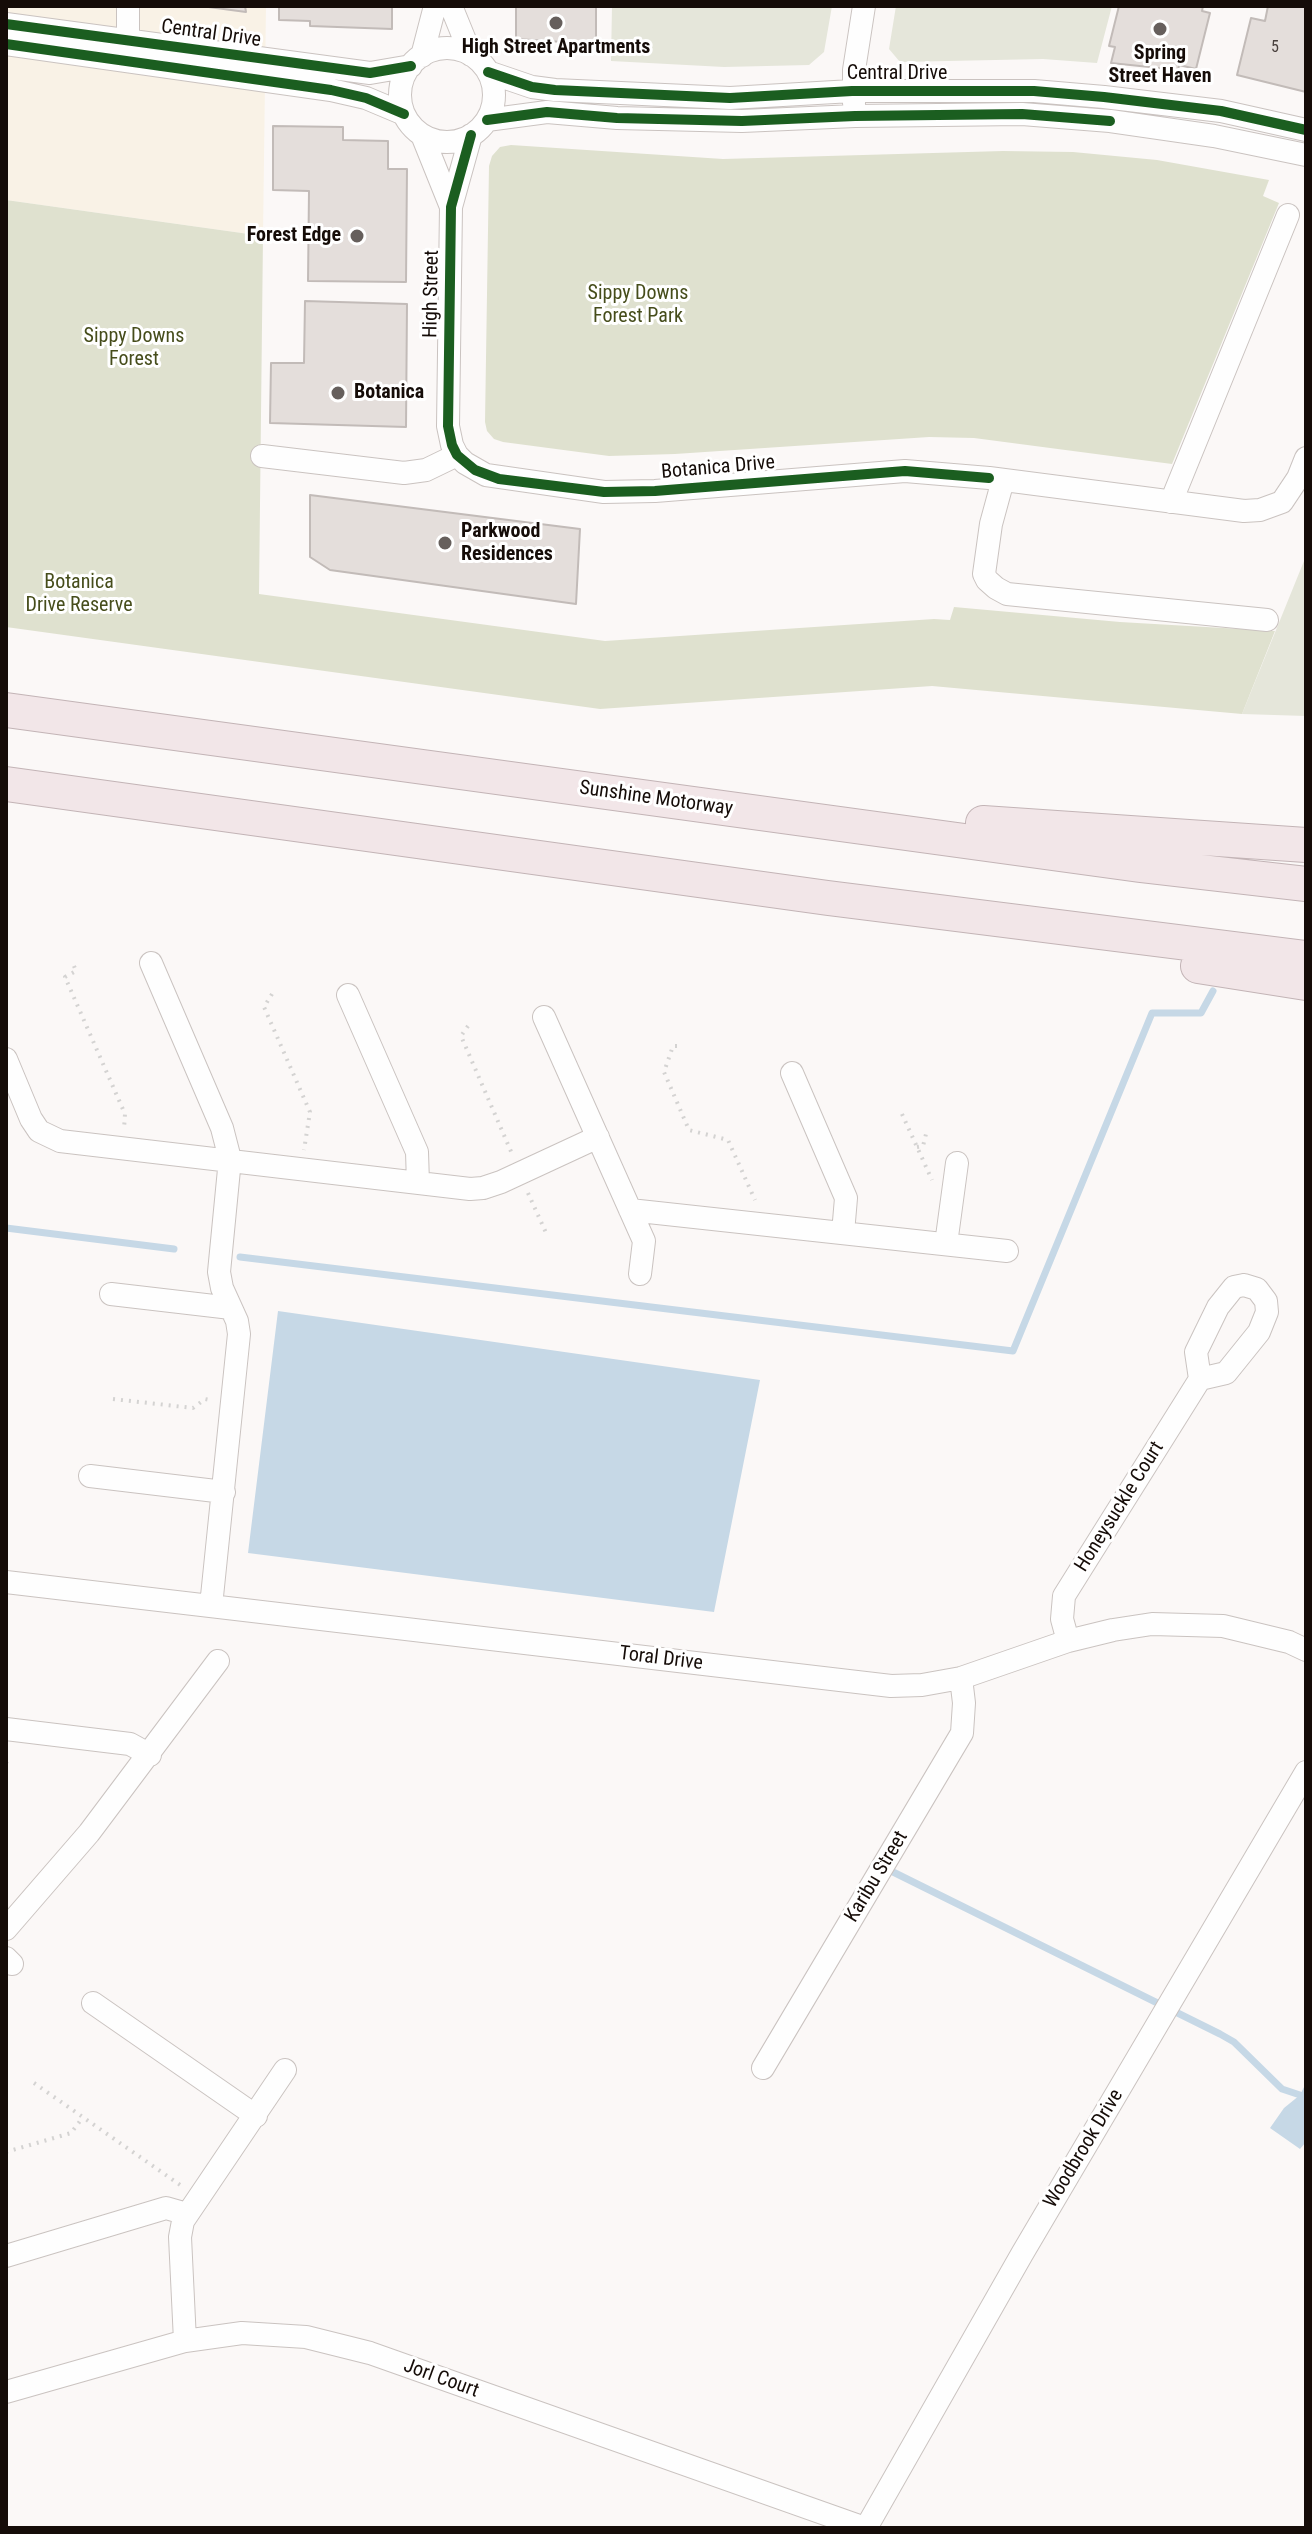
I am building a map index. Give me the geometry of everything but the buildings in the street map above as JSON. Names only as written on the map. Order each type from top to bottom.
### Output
[{"type":"highway","name":"Sunshine Motorway","points":[[6,710],[1236,878],[1306,884]]},
{"type":"highway","points":[[6,784],[828,898],[1306,958]]},
{"type":"highway","points":[[659,799],[1306,845]]},
{"type":"highway","points":[[828,898],[1232,973],[1306,983]]},
{"type":"street","points":[[128,6],[128,51]]},
{"type":"street","points":[[435,6],[416,61],[401,89],[404,114],[412,126],[422,135],[447,142],[479,128],[494,96],[488,72],[471,55],[451,6]]},
{"type":"street","points":[[855,116],[852,91],[864,6]]},
{"type":"street","name":"Central Drive","points":[[6,24],[331,90],[366,98],[404,114]]},
{"type":"street","name":"Central Drive","points":[[6,44],[128,51],[370,73],[416,61]]},
{"type":"street","points":[[416,61],[446,48],[471,55]]},
{"type":"street","name":"Central Drive","points":[[488,72],[532,87],[730,98],[852,91],[1034,91],[1221,111],[1306,130]]},
{"type":"street","name":"Central Drive","points":[[479,128],[547,112],[617,118],[742,121],[1022,114],[1110,121],[1214,136],[1306,155]]},
{"type":"street","name":"High Street","points":[[457,455],[448,426],[451,207],[479,128]]},
{"type":"street","name":"High Street","points":[[422,135],[451,207]]},
{"type":"street","points":[[1171,502],[1288,215]]},
{"type":"street","points":[[262,456],[404,473],[426,470],[457,455]]},
{"type":"street","name":"Botanica Drive","points":[[457,455],[475,470],[499,479],[604,492],[655,491],[905,471],[1003,480],[1244,511],[1260,510],[1282,502],[1294,486],[1306,458]]},
{"type":"street","points":[[1003,480],[991,524],[984,574],[996,588],[1007,594],[1267,620]]},
{"type":"street","points":[[151,963],[222,1128],[230,1159],[219,1272],[239,1334],[211,1606]]},
{"type":"street","points":[[348,995],[417,1152],[418,1183]]},
{"type":"street","points":[[544,1017],[644,1241],[640,1274]]},
{"type":"street","points":[[8,1069],[39,1131],[60,1141],[418,1183],[483,1188],[598,1137]]},
{"type":"street","points":[[792,1073],[846,1198],[843,1233]]},
{"type":"street","points":[[946,1244],[957,1163]]},
{"type":"street","points":[[630,1210],[1007,1251]]},
{"type":"street","points":[[111,1294],[231,1308]]},
{"type":"street","name":"Honeysuckle Court","points":[[1068,1641],[1062,1619],[1064,1596],[1200,1379]]},
{"type":"street","points":[[90,1476],[224,1492]]},
{"type":"street","name":"Toral Drive","points":[[6,1582],[891,1686],[922,1685],[961,1678],[1068,1641],[1126,1628],[1187,1623],[1223,1626],[1254,1632],[1306,1650]]},
{"type":"street","points":[[6,1929],[89,1833],[218,1661]]},
{"type":"street","name":"Karibu Street","points":[[763,2068],[962,1733],[964,1703],[961,1678]]},
{"type":"street","points":[[6,1729],[130,1744],[150,1755]]},
{"type":"street","name":"Woodbrook Drive","points":[[865,2528],[1022,2254],[1306,1772]]},
{"type":"street","points":[[93,2003],[256,2116]]},
{"type":"street","points":[[185,2341],[180,2237],[192,2206],[285,2070]]},
{"type":"street","points":[[6,2256],[166,2208],[192,2206]]},
{"type":"street","name":"Jorl Court","points":[[6,2392],[185,2341],[242,2333],[306,2337],[370,2353],[865,2528]]},
{"type":"path","points":[[74,966],[76,971],[65,977],[125,1114],[124,1147]]},
{"type":"path","points":[[272,994],[264,1007],[310,1112],[301,1168]]},
{"type":"path","points":[[468,1026],[461,1036],[547,1235]]},
{"type":"path","points":[[677,1046],[673,1046],[664,1072],[689,1130],[728,1140],[766,1225]]},
{"type":"path","points":[[902,1114],[934,1185]]},
{"type":"path","points":[[917,1147],[923,1146],[926,1134]]},
{"type":"path","points":[[113,1399],[193,1408],[205,1399],[210,1400]]},
{"type":"path","points":[[34,2083],[83,2117],[192,2206]]},
{"type":"path","points":[[6,2152],[71,2133],[83,2117]]},
{"type":"shaded area","points":[[6,6],[266,6],[263,236],[6,200]]},
{"type":"shaded area","points":[[612,6],[832,6],[824,52],[809,65],[724,67],[611,61]]},
{"type":"shaded area","points":[[896,6],[1112,6],[1097,63],[1043,59],[900,62],[889,49]]},
{"type":"shaded area","points":[[1306,556],[1306,716],[1242,714]]},
{"type":"green space","name":"Sippy Downs Forest Park","points":[[511,145],[723,159],[1073,152],[1157,160],[1269,180],[1263,196],[1279,203],[1172,464],[974,438],[929,437],[609,456],[503,442],[494,439],[487,431],[489,166],[492,156],[500,147]]},
{"type":"green space","points":[[6,200],[263,236],[259,594],[605,641],[950,620],[954,607],[1120,622],[1275,631],[1242,714],[932,686],[600,709],[6,627]]},
{"type":"water","points":[[278,1311],[760,1380],[714,1612],[248,1553]]},
{"type":"water","points":[[1306,2083],[1306,2142],[1300,2149],[1270,2128],[1284,2108],[1300,2095]]},
{"type":"waterway","points":[[240,1257],[1013,1351],[1152,1013],[1201,1013],[1213,991]]},
{"type":"waterway","points":[[6,1228],[174,1249]]},
{"type":"waterway","points":[[887,1869],[1220,2034],[1234,2042],[1282,2089],[1300,2095]]},
{"type":"cycle path","points":[[6,24],[370,73],[411,66]]},
{"type":"cycle path","points":[[6,44],[331,90],[366,98],[404,114]]},
{"type":"cycle path","points":[[488,72],[532,87],[555,90],[730,98],[852,91],[1034,91],[1221,111],[1306,130]]},
{"type":"cycle path","points":[[487,120],[547,112],[617,118],[742,121],[1022,114],[1110,121]]},
{"type":"cycle path","points":[[471,135],[451,207],[448,426],[457,455],[475,470],[499,479],[604,492],[655,491],[905,471],[989,478]]},
{"type":"place","name":"High Street Apartments","points":[[556,23]]},
{"type":"place","name":"Spring Street Haven","points":[[1160,29]]},
{"type":"place","name":"Forest Edge","points":[[357,236]]},
{"type":"place","name":"Botanica","points":[[338,393]]},
{"type":"place","name":"Parkwood Residences","points":[[445,543]]},
{"type":"park label","name":"Sippy Downs Forest","points":[[134,348]]},
{"type":"park label","name":"Botanica Drive Reserve","points":[[79,594]]}]
